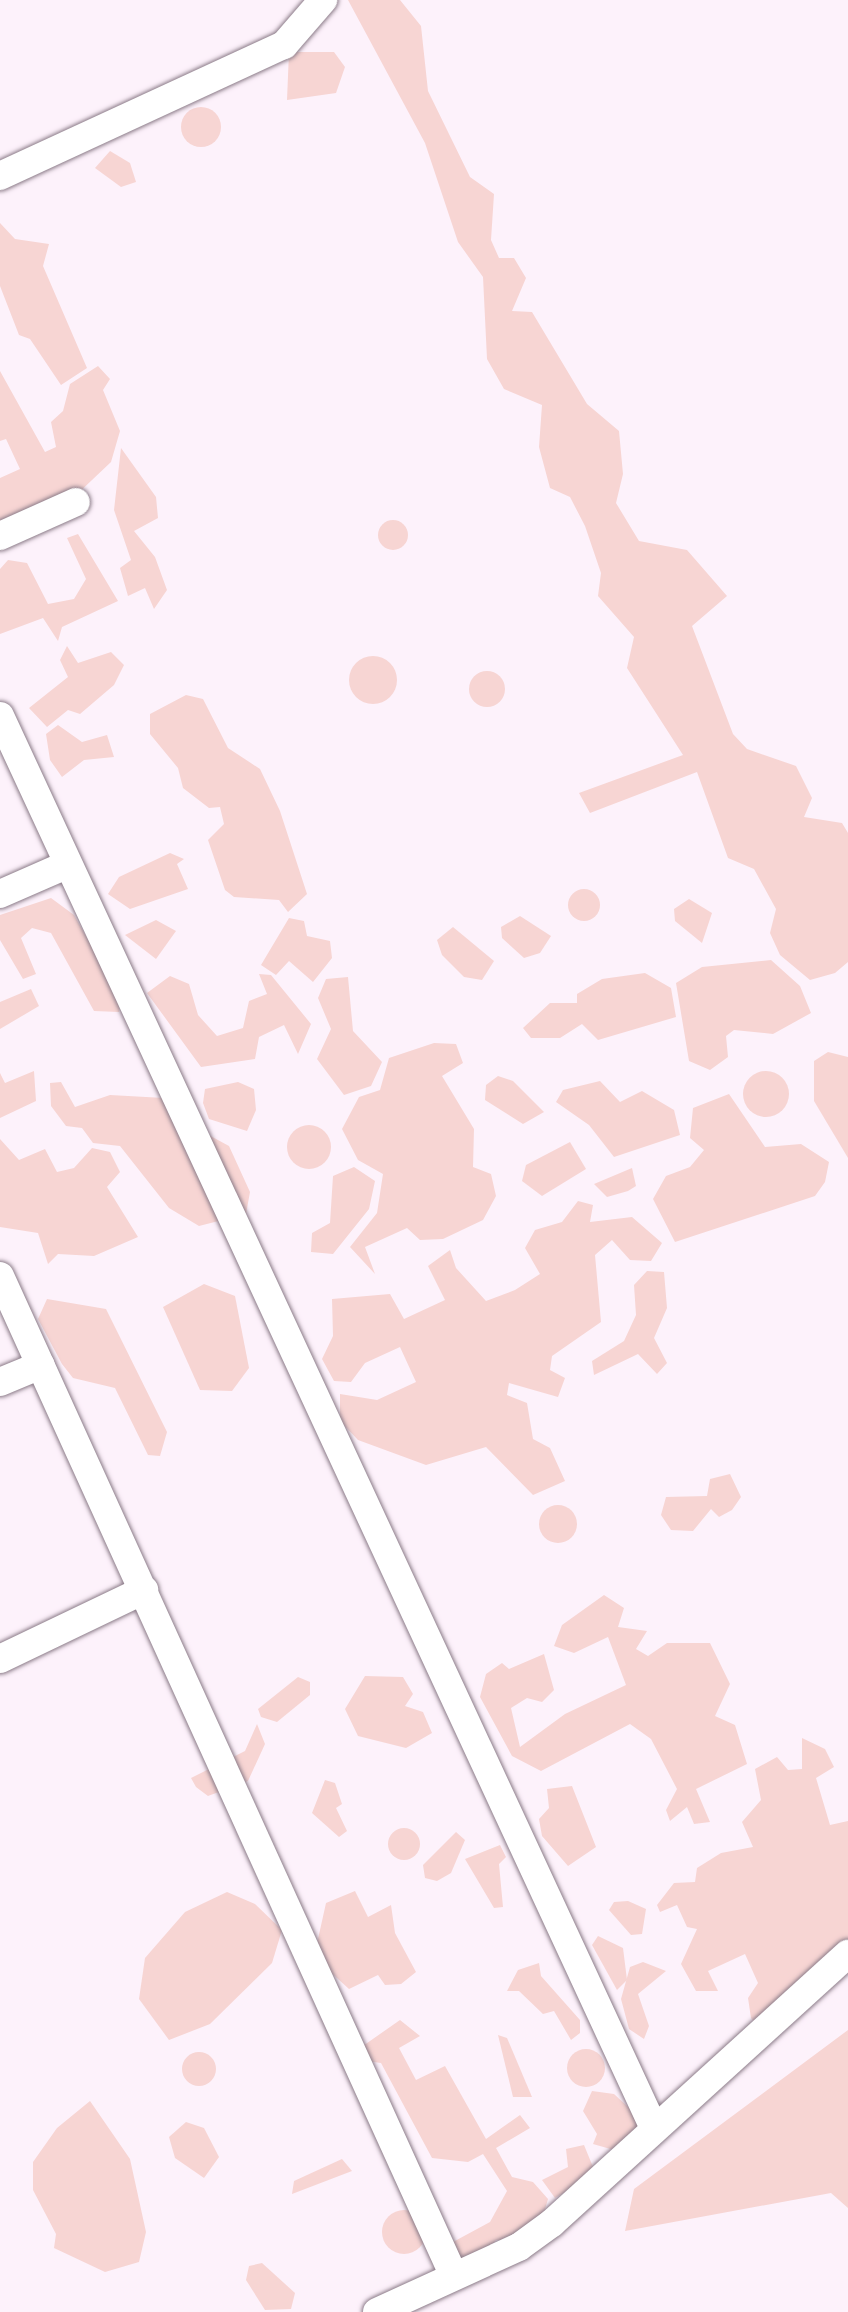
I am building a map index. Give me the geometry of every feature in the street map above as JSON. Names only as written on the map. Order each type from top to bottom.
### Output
[{"type":"street","points":[[0,176],[284,45],[323,0]]},
{"type":"street","points":[[0,536],[76,502]]},
{"type":"street","points":[[0,716],[66,865],[652,2124]]},
{"type":"street","points":[[0,894],[66,865]]},
{"type":"street","points":[[0,1276],[453,2274]]},
{"type":"street","points":[[0,1382],[41,1365]]},
{"type":"street","points":[[0,1659],[144,1590]]},
{"type":"street","points":[[377,2312],[453,2274],[519,2247],[552,2223],[652,2124],[848,1954]]},
{"type":"shaded area","points":[[348,0],[400,0],[421,26],[428,91],[470,177],[494,194],[491,240],[499,258],[514,258],[526,278],[512,311],[532,312],[587,404],[619,431],[623,474],[616,503],[639,541],[687,550],[727,596],[692,626],[733,734],[747,749],[796,766],[812,798],[804,817],[842,823],[848,833],[848,962],[835,973],[810,980],[780,955],[770,933],[776,909],[754,869],[728,858],[697,772],[590,813],[579,793],[683,755],[627,668],[634,637],[598,596],[601,573],[585,526],[570,497],[550,488],[539,447],[542,405],[504,389],[487,359],[483,277],[458,242],[425,143]]},
{"type":"shaded area","points":[[289,52],[334,52],[345,67],[336,93],[287,100]]},
{"type":"shaded area","points":[[201,107],[215,113],[221,127],[215,141],[201,147],[187,141],[181,127],[187,113]]},
{"type":"shaded area","points":[[110,151],[130,163],[136,182],[121,187],[95,168]]},
{"type":"shaded area","points":[[0,223],[15,239],[49,244],[43,266],[87,368],[61,385],[30,339],[19,335],[0,286]]},
{"type":"shaded area","points":[[98,366],[110,379],[103,390],[120,431],[111,462],[73,498],[0,524],[0,478],[20,469],[6,439],[0,441],[0,371],[45,452],[56,447],[51,422],[63,411],[70,384]]},
{"type":"shaded area","points":[[121,448],[156,497],[158,518],[134,531],[155,557],[167,590],[154,609],[145,588],[128,596],[120,568],[131,560],[114,510]]},
{"type":"shaded area","points":[[393,520],[404,524],[408,535],[404,546],[393,550],[382,546],[378,535],[382,524]]},
{"type":"shaded area","points":[[78,534],[118,601],[62,627],[58,641],[43,618],[0,634],[0,569],[8,560],[27,563],[48,604],[74,599],[86,579],[67,538]]},
{"type":"shaded area","points":[[67,646],[78,663],[111,652],[124,665],[114,685],[80,714],[68,710],[47,727],[29,708],[68,677],[60,660]]},
{"type":"shaded area","points":[[373,656],[390,663],[397,680],[390,697],[373,704],[356,697],[349,680],[356,663]]},
{"type":"shaded area","points":[[487,671],[500,676],[505,689],[500,702],[487,707],[474,702],[469,689],[474,676]]},
{"type":"shaded area","points":[[186,695],[203,699],[228,748],[260,769],[280,811],[307,894],[288,912],[279,900],[234,897],[225,890],[208,840],[224,824],[220,807],[209,808],[183,788],[178,768],[150,734],[150,714]]},
{"type":"shaded area","points":[[58,725],[82,742],[107,735],[114,757],[84,760],[62,777],[50,760],[46,734]]},
{"type":"shaded area","points":[[170,853],[184,859],[177,864],[188,889],[130,909],[108,894],[119,877]]},
{"type":"shaded area","points":[[584,889],[595,894],[600,905],[595,916],[584,921],[573,916],[568,905],[573,894]]},
{"type":"shaded area","points":[[51,898],[74,915],[121,998],[119,1012],[94,1011],[51,933],[32,928],[21,938],[36,974],[23,979],[0,940],[0,915]]},
{"type":"shaded area","points":[[689,899],[712,913],[702,943],[675,921],[674,909]]},
{"type":"shaded area","points":[[520,916],[551,936],[540,953],[524,958],[502,938],[501,927]]},
{"type":"shaded area","points":[[289,918],[304,921],[307,936],[330,941],[332,958],[313,982],[289,961],[276,975],[261,965]]},
{"type":"shaded area","points":[[156,920],[176,931],[156,959],[125,935]]},
{"type":"shaded area","points":[[453,927],[494,961],[482,980],[464,977],[442,955],[437,940]]},
{"type":"shaded area","points":[[771,960],[800,986],[811,1013],[773,1034],[734,1030],[726,1036],[728,1057],[710,1070],[689,1061],[676,983],[702,967]]},
{"type":"shaded area","points":[[645,973],[671,988],[676,1017],[598,1040],[582,1024],[560,1038],[531,1038],[523,1028],[550,1003],[577,1003],[577,994],[602,979]]},
{"type":"shaded area","points":[[259,974],[271,975],[311,1024],[298,1054],[284,1025],[259,1037],[255,1059],[201,1067],[147,993],[170,976],[189,984],[198,1015],[217,1036],[243,1028],[249,1001],[267,994]]},
{"type":"shaded area","points":[[348,977],[353,1031],[382,1062],[371,1086],[344,1095],[317,1059],[331,1029],[318,998],[326,979]]},
{"type":"shaded area","points":[[31,989],[39,1006],[0,1029],[0,1002]]},
{"type":"shaded area","points":[[434,1043],[456,1044],[463,1063],[442,1076],[474,1129],[473,1167],[491,1174],[496,1196],[483,1220],[443,1239],[420,1240],[407,1228],[365,1247],[375,1274],[350,1247],[377,1213],[383,1174],[358,1160],[342,1129],[359,1097],[380,1090],[389,1058]]},
{"type":"shaded area","points":[[828,1052],[848,1057],[848,1158],[814,1101],[814,1061]]},
{"type":"shaded area","points":[[34,1071],[36,1101],[0,1118],[0,1073],[5,1083]]},
{"type":"shaded area","points":[[766,1071],[775,1072],[782,1078],[788,1085],[788,1103],[782,1110],[775,1116],[766,1117],[757,1116],[750,1110],[744,1103],[743,1094],[744,1085],[750,1078],[757,1072]]},
{"type":"shaded area","points":[[498,1076],[513,1081],[544,1112],[523,1124],[485,1100],[486,1085]]},
{"type":"shaded area","points":[[600,1081],[620,1102],[642,1091],[674,1110],[680,1135],[614,1157],[589,1125],[556,1102],[563,1090]]},
{"type":"shaded area","points":[[61,1082],[75,1107],[110,1095],[182,1099],[205,1133],[229,1146],[250,1192],[246,1214],[199,1226],[169,1208],[120,1146],[93,1143],[82,1128],[66,1126],[51,1106],[50,1083]]},
{"type":"shaded area","points":[[238,1082],[254,1089],[256,1110],[247,1131],[209,1119],[203,1103],[205,1089]]},
{"type":"shaded area","points":[[729,1094],[765,1147],[801,1144],[829,1162],[825,1182],[815,1196],[675,1242],[653,1199],[666,1176],[690,1167],[704,1150],[690,1138],[693,1108]]},
{"type":"shaded area","points":[[309,1125],[325,1131],[331,1147],[325,1163],[309,1169],[293,1163],[287,1147],[293,1131]]},
{"type":"shaded area","points":[[0,1139],[19,1160],[45,1149],[57,1172],[74,1168],[92,1148],[110,1152],[120,1172],[107,1187],[138,1237],[94,1256],[58,1254],[48,1264],[38,1233],[0,1227]]},
{"type":"shaded area","points":[[570,1142],[586,1169],[542,1196],[522,1181],[526,1165]]},
{"type":"shaded area","points":[[354,1167],[375,1181],[369,1209],[333,1254],[311,1252],[312,1233],[330,1223],[333,1176]]},
{"type":"shaded area","points":[[632,1168],[636,1186],[628,1191],[607,1197],[594,1184]]},
{"type":"shaded area","points":[[578,1201],[593,1205],[590,1222],[632,1217],[662,1243],[651,1261],[630,1260],[612,1240],[595,1255],[601,1322],[552,1356],[550,1370],[565,1378],[558,1397],[509,1383],[507,1395],[527,1403],[533,1439],[550,1448],[565,1481],[533,1495],[486,1447],[426,1465],[358,1440],[340,1421],[340,1394],[377,1400],[416,1382],[400,1347],[365,1363],[351,1382],[334,1381],[322,1359],[333,1336],[332,1299],[390,1294],[404,1319],[445,1300],[428,1266],[450,1250],[456,1268],[486,1301],[515,1290],[540,1274],[525,1248],[535,1230],[562,1222]]},
{"type":"shaded area","points":[[647,1271],[664,1272],[667,1308],[654,1338],[667,1363],[657,1374],[638,1354],[594,1375],[592,1361],[624,1341],[636,1315],[634,1285]]},
{"type":"shaded area","points":[[204,1284],[235,1296],[249,1368],[232,1391],[200,1390],[163,1307]]},
{"type":"shaded area","points":[[47,1299],[106,1309],[167,1432],[160,1456],[148,1455],[115,1388],[73,1378],[62,1364],[38,1319]]},
{"type":"shaded area","points":[[730,1474],[741,1497],[732,1510],[719,1517],[711,1509],[693,1531],[671,1530],[661,1515],[666,1497],[707,1496],[710,1479]]},
{"type":"shaded area","points":[[558,1505],[571,1511],[577,1524],[571,1537],[558,1543],[545,1537],[539,1524],[545,1511]]},
{"type":"shaded area","points":[[604,1595],[624,1608],[618,1627],[647,1631],[636,1649],[648,1656],[667,1643],[710,1643],[730,1684],[715,1716],[735,1725],[747,1764],[696,1789],[710,1822],[694,1824],[687,1807],[670,1821],[666,1810],[677,1789],[651,1739],[630,1724],[541,1771],[512,1756],[480,1697],[486,1674],[502,1663],[509,1669],[544,1654],[554,1690],[542,1702],[527,1698],[511,1708],[520,1747],[565,1714],[626,1685],[608,1637],[574,1653],[554,1646],[562,1625]]},
{"type":"shaded area","points":[[365,1676],[403,1677],[413,1694],[405,1706],[423,1712],[432,1733],[406,1748],[358,1736],[345,1709]]},
{"type":"shaded area","points":[[298,1677],[310,1682],[310,1695],[277,1722],[261,1717],[258,1709]]},
{"type":"shaded area","points":[[257,1724],[265,1744],[248,1781],[208,1796],[196,1787],[191,1778],[245,1751]]},
{"type":"shaded area","points":[[802,1738],[825,1749],[834,1767],[816,1778],[830,1825],[848,1821],[848,1973],[762,2031],[751,2018],[748,1998],[758,1983],[745,1954],[708,1971],[718,1991],[696,1991],[681,1964],[697,1929],[687,1927],[677,1905],[660,1912],[657,1905],[674,1883],[695,1882],[697,1868],[721,1853],[753,1847],[742,1822],[761,1800],[755,1769],[777,1757],[788,1770],[802,1769]]},
{"type":"shaded area","points":[[325,1780],[335,1783],[342,1804],[336,1808],[347,1831],[339,1837],[312,1813]]},
{"type":"shaded area","points":[[572,1786],[596,1847],[568,1866],[542,1836],[539,1819],[549,1808],[547,1789]]},
{"type":"shaded area","points":[[404,1828],[415,1833],[420,1844],[415,1855],[404,1860],[393,1855],[388,1844],[393,1833]]},
{"type":"shaded area","points":[[456,1832],[465,1840],[451,1873],[437,1881],[425,1878],[423,1865]]},
{"type":"shaded area","points":[[500,1845],[506,1857],[499,1864],[503,1907],[494,1908],[465,1859]]},
{"type":"shaded area","points":[[355,1891],[368,1917],[391,1905],[395,1933],[416,1972],[401,1984],[385,1985],[378,1975],[349,1989],[314,1957],[326,1903]]},
{"type":"shaded area","points":[[227,1892],[255,1904],[282,1930],[272,1963],[210,2024],[169,2040],[139,1999],[145,1958],[185,1912]]},
{"type":"shaded area","points":[[628,1901],[646,1909],[642,1934],[631,1935],[609,1910],[614,1902]]},
{"type":"shaded area","points":[[598,1936],[623,1948],[627,1980],[617,1990],[592,1945]]},
{"type":"shaded area","points":[[643,1962],[666,1971],[638,1994],[649,2026],[644,2039],[629,2029],[621,1999],[630,1967]]},
{"type":"shaded area","points":[[539,1963],[541,1976],[580,2020],[580,2033],[571,2040],[554,2011],[543,2014],[519,1991],[507,1991],[518,1970]]},
{"type":"shaded area","points":[[400,2020],[420,2036],[399,2048],[416,2080],[445,2066],[486,2139],[520,2115],[530,2128],[496,2148],[512,2177],[533,2182],[548,2199],[542,2219],[511,2240],[496,2240],[481,2261],[459,2263],[453,2242],[490,2222],[507,2191],[483,2154],[468,2162],[432,2158],[381,2063],[367,2061],[360,2048]]},
{"type":"shaded area","points":[[848,2030],[848,2208],[831,2193],[625,2231],[634,2189]]},
{"type":"shaded area","points":[[498,2035],[507,2038],[532,2097],[513,2097]]},
{"type":"shaded area","points":[[586,2049],[600,2054],[605,2068],[600,2082],[586,2087],[572,2082],[567,2068],[572,2054]]},
{"type":"shaded area","points":[[199,2052],[211,2057],[216,2069],[211,2081],[199,2086],[187,2081],[182,2069],[187,2057]]},
{"type":"shaded area","points":[[592,2091],[614,2094],[640,2118],[641,2137],[621,2152],[593,2144],[597,2134],[583,2111]]},
{"type":"shaded area","points":[[90,2101],[130,2159],[146,2232],[139,2262],[105,2272],[54,2248],[56,2234],[33,2190],[33,2162],[57,2128]]},
{"type":"shaded area","points":[[186,2122],[204,2128],[219,2157],[204,2178],[175,2158],[169,2137]]},
{"type":"shaded area","points":[[584,2145],[593,2167],[587,2179],[555,2198],[542,2180],[568,2167],[566,2149]]},
{"type":"shaded area","points":[[342,2159],[352,2171],[292,2194],[294,2181]]},
{"type":"shaded area","points":[[404,2210],[419,2217],[426,2232],[419,2247],[404,2254],[389,2247],[382,2232],[389,2217]]},
{"type":"shaded area","points":[[262,2263],[295,2293],[291,2309],[265,2310],[246,2280],[249,2266]]}]
